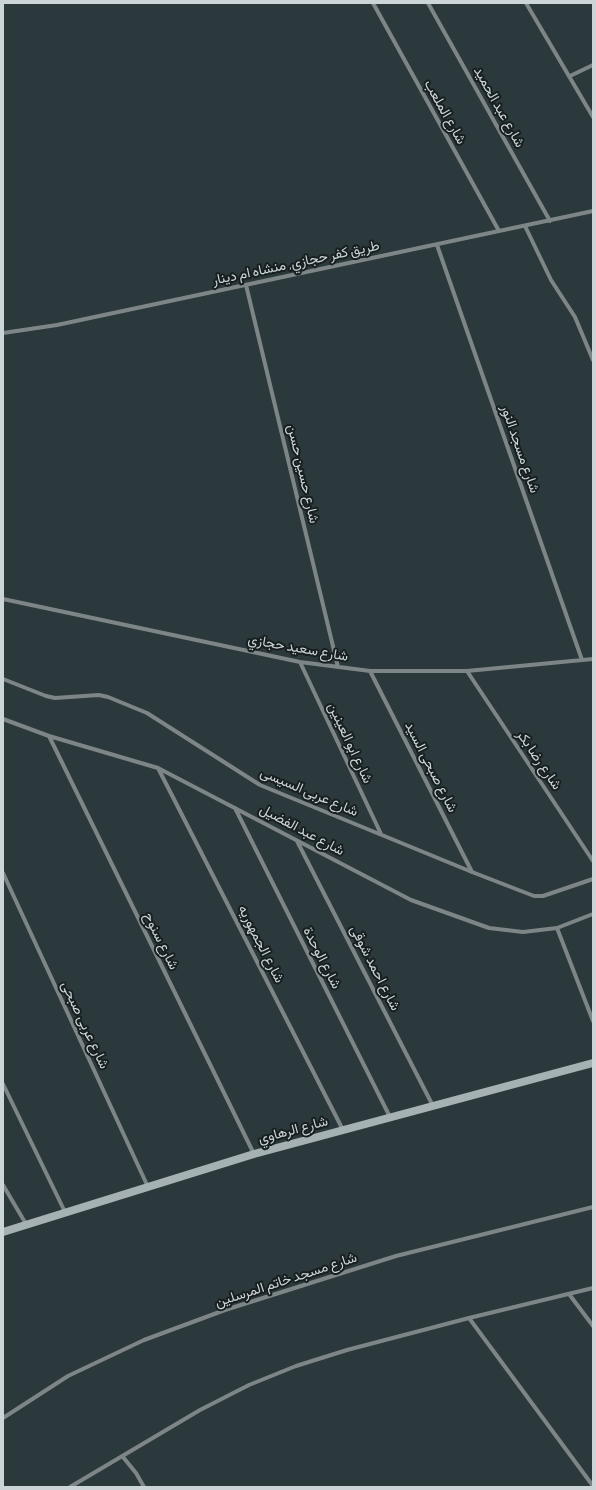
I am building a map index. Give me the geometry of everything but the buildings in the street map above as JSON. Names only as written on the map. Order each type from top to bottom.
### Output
[{"type":"street","name":"شارع الملعب","points":[[373,3],[499,231]]},
{"type":"street","name":"شارع عبد الحميد","points":[[428,3],[550,221]]},
{"type":"street","points":[[526,3],[593,117]]},
{"type":"street","points":[[570,76],[593,65]]},
{"type":"street","name":"طريق كفر حجازي, منشاه ام دينار","points":[[3,332],[57,325],[593,211]]},
{"type":"street","points":[[525,226],[551,280],[575,317],[593,360]]},
{"type":"street","name":"شارع مسجد النور","points":[[437,245],[582,660]]},
{"type":"street","name":"شارع حسين حسن","points":[[246,285],[338,667]]},
{"type":"street","name":"شارع سعيد حجازي","points":[[3,600],[300,662],[370,671],[467,671],[593,659]]},
{"type":"street","name":"شارع ابو العينين","points":[[300,662],[381,834]]},
{"type":"street","name":"شارع صبحى السيد","points":[[370,671],[472,872]]},
{"type":"street","name":"شارع رضا بكر","points":[[467,671],[593,861]]},
{"type":"street","name":"شارع عربى السيسى","points":[[3,679],[46,696],[55,698],[99,695],[114,699],[147,713],[260,785],[472,872],[538,896],[593,879]]},
{"type":"street","name":"شارع عبد الفضيل","points":[[3,719],[49,736],[158,768],[412,900],[489,928],[523,932],[557,928],[593,914]]},
{"type":"street","name":"شارع سنوح","points":[[49,736],[254,1154]]},
{"type":"street","name":"شارع الجمهوريه","points":[[158,768],[343,1130]]},
{"type":"street","name":"شارع الوحدة","points":[[234,808],[390,1118]]},
{"type":"street","name":"شارع احمد شوقى","points":[[297,840],[433,1106]]},
{"type":"street","name":"شارع عربى صبحى","points":[[3,873],[148,1187]]},
{"type":"street","points":[[557,928],[593,1021]]},
{"type":"street","name":"شارع الرهاوي","points":[[3,1232],[254,1154],[593,1063]]},
{"type":"street","points":[[3,1084],[65,1212]]},
{"type":"street","points":[[3,1185],[26,1224]]},
{"type":"street","name":"شارع مسجد خاتم المرسلين","points":[[3,1418],[68,1376],[144,1340],[225,1310],[396,1256],[593,1207]]},
{"type":"street","points":[[70,1487],[200,1410],[256,1382],[296,1366],[346,1350],[593,1288]]},
{"type":"street","points":[[569,1294],[593,1326]]},
{"type":"street","points":[[469,1318],[593,1486]]},
{"type":"street","points":[[123,1457],[144,1487]]}]
